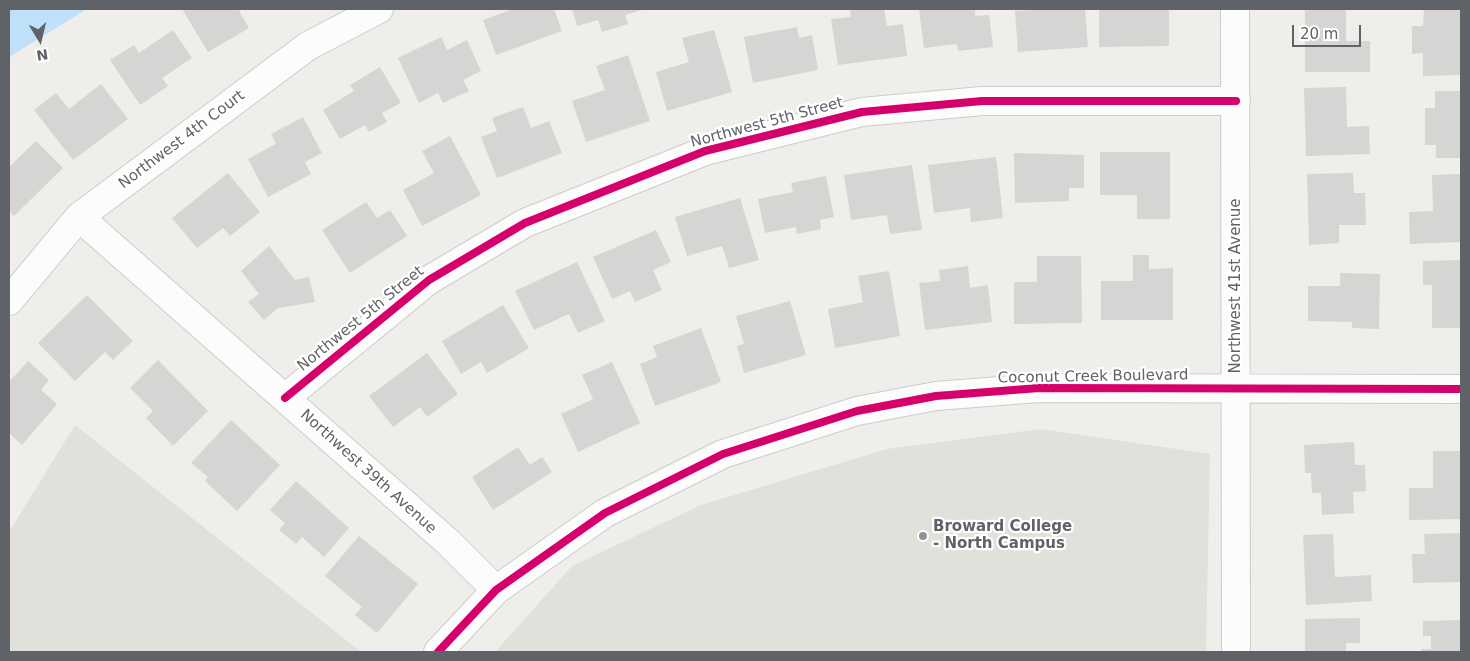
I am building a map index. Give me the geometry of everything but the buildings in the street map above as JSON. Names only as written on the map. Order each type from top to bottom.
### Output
[{"type":"street","name":"Northwest 4th Court","points":[[9,301],[79,217],[308,46],[380,9]]},
{"type":"street","name":"Northwest 41st Avenue","points":[[1235,9],[1236,652]]},
{"type":"street","name":"Northwest 5th Street","points":[[285,398],[430,280],[525,223],[705,151],[862,112],[982,101],[1236,101]]},
{"type":"street","name":"Northwest 39th Avenue","points":[[79,217],[449,543],[496,590]]},
{"type":"street","name":"Coconut Creek Boulevard","points":[[438,652],[496,590],[605,513],[723,454],[857,410],[936,396],[1039,388],[1461,389]]},
{"type":"shaded area","points":[[75,425],[361,652],[9,652],[9,532]]},
{"type":"shaded area","name":"Broward College - North Campus","points":[[1041,429],[1210,454],[1206,652],[495,652],[572,566],[701,505],[887,449]]},
{"type":"water","points":[[9,9],[87,9],[9,57]]},
{"type":"cycle path","points":[[285,398],[429,280],[525,223],[705,151],[862,112],[982,101],[1236,101]]},
{"type":"cycle path","points":[[438,652],[496,590],[605,513],[723,454],[857,411],[936,396],[1039,388],[1461,389]]},
{"type":"place","name":"Broward College - North Campus","points":[[923,536]]}]
